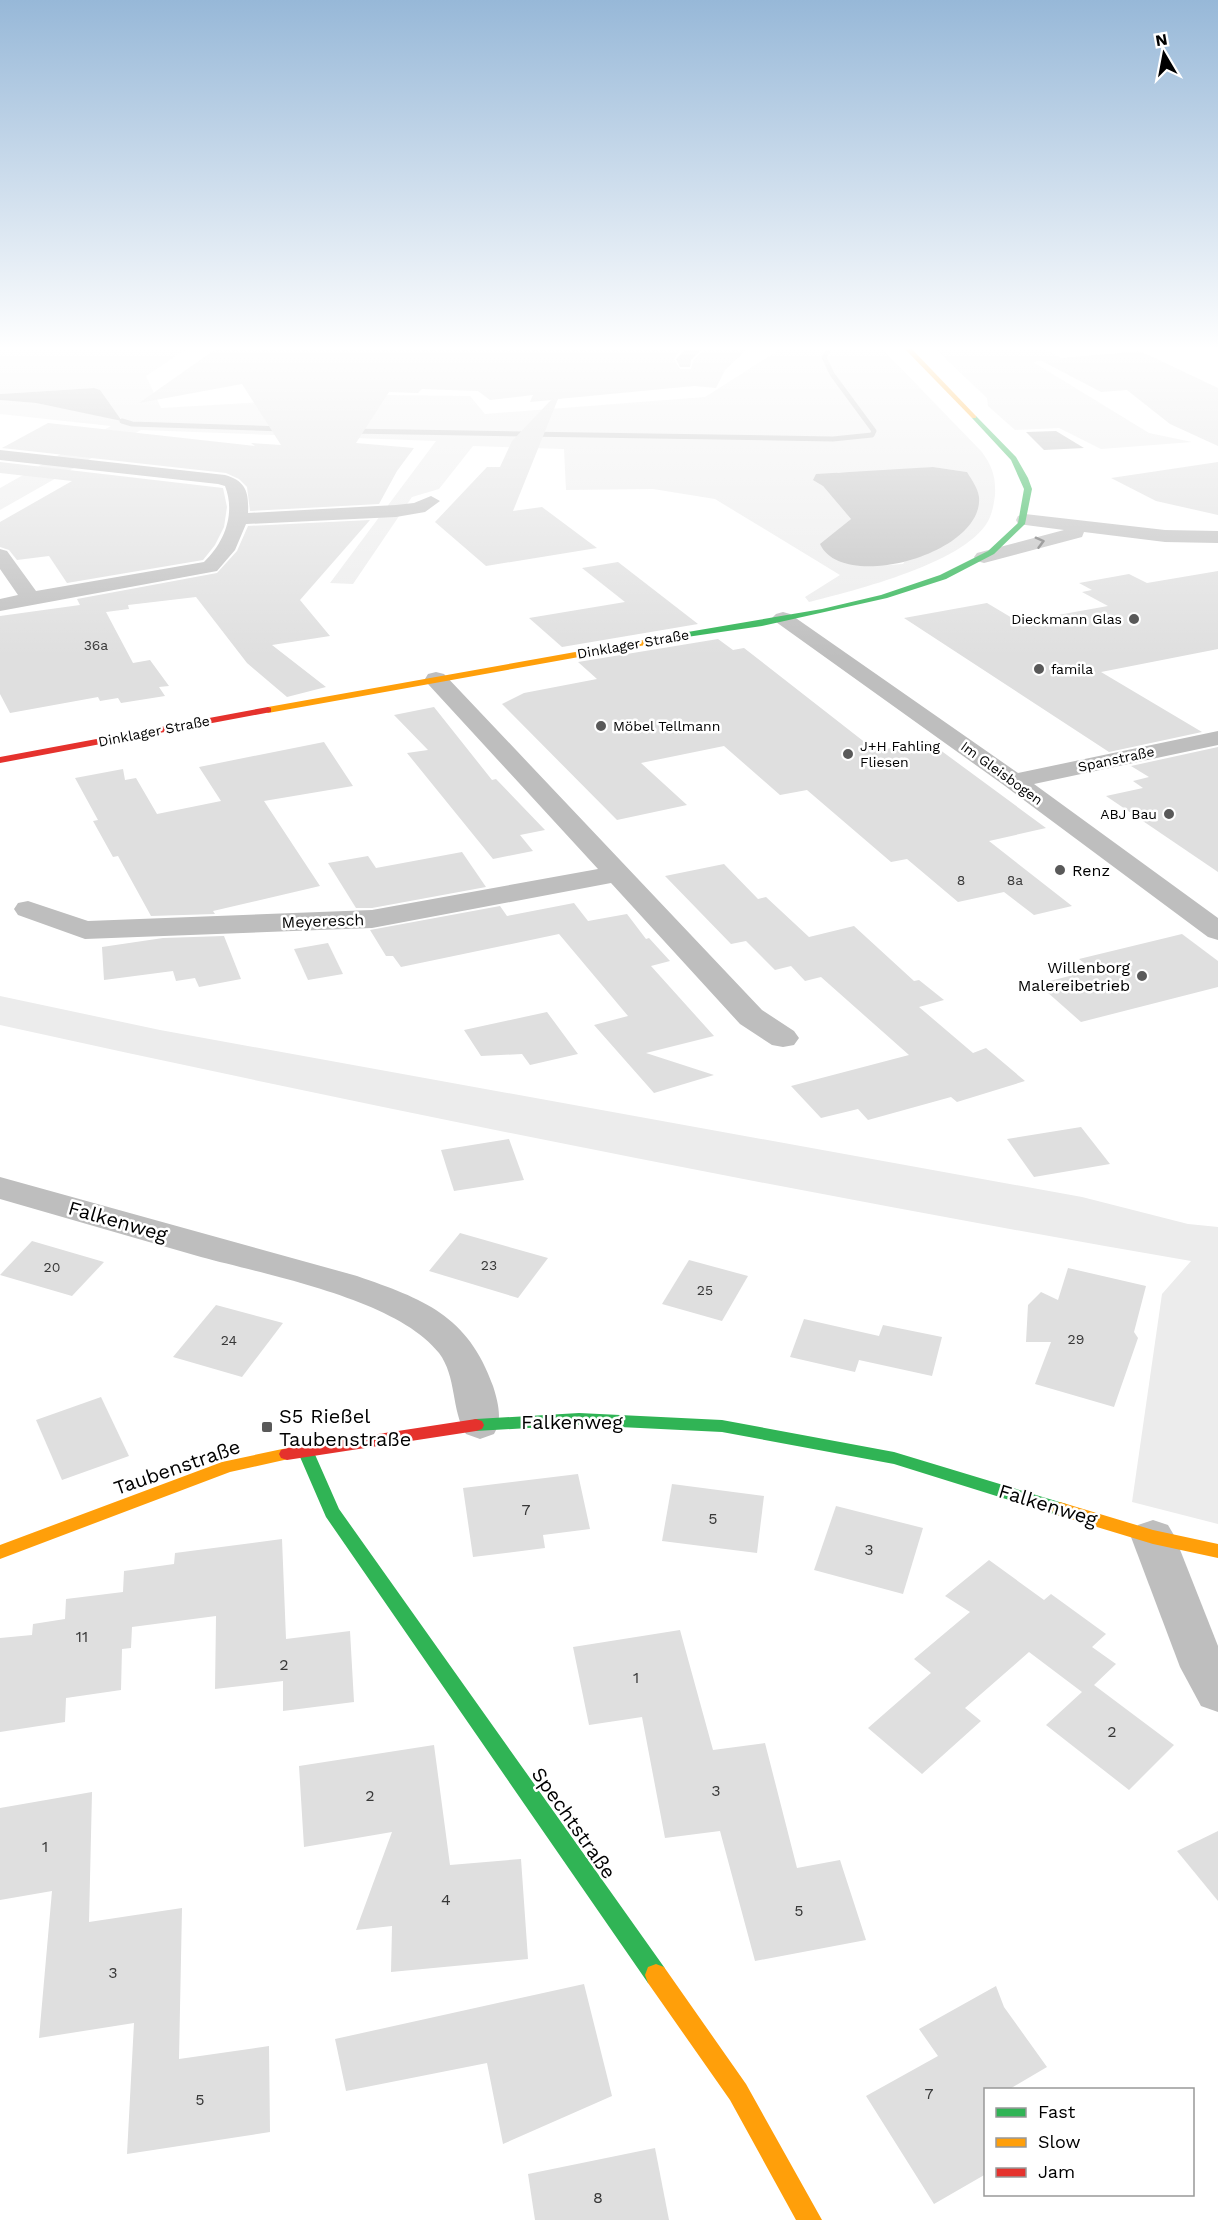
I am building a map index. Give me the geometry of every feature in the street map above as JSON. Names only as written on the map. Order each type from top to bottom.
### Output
[{"type":"main road","points":[[1005,450],[1027,477],[1031,493],[1025,520]]},
{"type":"main road","name":"Dinklager Straße","points":[[0,760],[877,599],[937,579],[984,557],[1012,536],[1025,520]]},
{"type":"main road","name":"Falkenweg","points":[[480,1424],[579,1419],[722,1426],[894,1458],[1153,1538],[1218,1551]]},
{"type":"main road","name":"Taubenstraße","points":[[0,1552],[228,1466],[305,1450],[480,1424]]},
{"type":"main road","name":"Spechtstraße","points":[[305,1450],[332,1512],[738,2092],[810,2220]]},
{"type":"street","points":[[0,455],[219,479],[233,483],[236,488],[240,519],[218,561],[210,567],[0,605]]},
{"type":"street","points":[[240,519],[396,511],[418,508],[431,501]]},
{"type":"street","points":[[1025,520],[1165,536],[1218,537]]},
{"type":"street","points":[[984,557],[1083,531],[1113,530]]},
{"type":"street","points":[[0,555],[31,598]]},
{"type":"street","name":"Im Gleisbogen","points":[[783,618],[1014,781],[1218,931]]},
{"type":"street","points":[[436,679],[751,1017],[783,1038]]},
{"type":"street","name":"Spanstraße","points":[[1014,781],[1218,738]]},
{"type":"street","name":"Meyeresch","points":[[28,909],[85,930],[372,919],[617,874]]},
{"type":"street","name":"Falkenweg","points":[[0,1188],[344,1285],[389,1300],[425,1317],[449,1340],[466,1363],[476,1391],[480,1424]]},
{"type":"street","points":[[1153,1538],[1203,1667],[1218,1692]]},
{"type":"shaded area","points":[[69,450],[106,450],[0,510],[0,488]]},
{"type":"shaded area","points":[[430,450],[470,450],[439,489],[412,497],[353,584],[330,583]]},
{"type":"shaded area","points":[[564,450],[980,450],[993,472],[995,483],[993,509],[990,517],[979,533],[960,548],[909,572],[809,602],[805,597],[840,575],[715,499],[653,489],[566,490]],"holes":[[[933,467],[967,472],[903,564],[877,566],[840,560],[840,528],[851,519],[823,486],[838,472]]]},
{"type":"shaded area","points":[[933,467],[967,472],[979,497],[975,517],[959,535],[937,550],[910,560],[881,566],[855,565],[833,558],[820,544],[851,519],[823,486],[813,480],[816,474]]},
{"type":"shaded area","points":[[0,996],[160,1030],[1082,1197],[1188,1224],[1218,1227],[1218,1524],[1132,1502],[1162,1294],[1191,1261],[1041,1235],[594,1150],[0,1025]]},
{"type":"building","points":[[16,450],[413,450],[397,471],[379,504],[250,511],[247,487],[239,479],[226,473]]},
{"type":"building","points":[[508,450],[538,450],[513,511],[542,507],[597,548],[486,566],[435,522],[487,467],[500,467]]},
{"type":"building","points":[[0,462],[223,488],[227,507],[224,527],[215,545],[203,560],[67,583],[49,556],[17,560],[9,550],[0,547],[0,522],[72,481],[0,473]]},
{"type":"building","points":[[1218,462],[1218,515],[1156,501],[1111,478]]},
{"type":"building","points":[[370,520],[300,600],[330,636],[272,645],[326,687],[287,697],[247,663],[196,597],[128,605],[129,609],[106,612],[133,663],[150,660],[169,686],[159,687],[165,696],[121,703],[118,698],[100,701],[98,697],[10,713],[0,694],[0,616],[80,605],[77,599],[217,573],[237,551],[248,526]]},
{"type":"building","points":[[618,562],[698,624],[562,647],[529,618],[625,602],[582,568]]},
{"type":"building","points":[[1218,571],[1218,649],[1101,672],[1202,732],[1109,752],[904,618],[987,603],[1019,622],[1108,606],[1082,592],[1092,590],[1079,583],[1129,574],[1147,583]]},
{"type":"building","points":[[718,639],[733,650],[744,648],[876,751],[928,741],[1046,828],[989,841],[1072,906],[1034,915],[1004,892],[958,902],[907,859],[891,862],[807,790],[780,795],[724,746],[641,763],[687,805],[617,820],[502,704],[524,693],[597,679],[578,662]]},
{"type":"building","points":[[434,707],[492,780],[496,779],[545,830],[520,835],[533,851],[493,859],[407,753],[428,750],[394,715]]},
{"type":"building","points":[[324,742],[353,786],[264,801],[320,886],[213,911],[215,914],[151,916],[118,856],[113,857],[93,821],[98,820],[75,778],[123,769],[125,780],[136,778],[157,814],[221,801],[199,767]]},
{"type":"building","name":"ABJ Bau","points":[[1218,747],[1218,872],[1106,796],[1143,788],[1133,781],[1149,777],[1131,766]]},
{"type":"building","points":[[462,852],[486,887],[372,908],[356,908],[328,863],[368,856],[376,868]]},
{"type":"building","points":[[724,864],[758,899],[766,897],[809,937],[854,926],[914,981],[919,980],[944,1000],[919,1007],[973,1053],[986,1048],[1025,1081],[957,1102],[951,1097],[868,1120],[858,1109],[821,1118],[791,1086],[909,1055],[821,977],[805,981],[791,966],[775,970],[746,941],[731,944],[665,876]]},
{"type":"building","points":[[574,903],[588,921],[627,914],[646,939],[649,938],[670,961],[651,966],[714,1036],[646,1053],[714,1075],[654,1093],[594,1025],[628,1016],[559,934],[401,967],[393,956],[386,956],[370,930],[500,906],[507,916]]},
{"type":"building","name":"Willenborg Malereibetrieb","points":[[1182,934],[1218,961],[1218,987],[1081,1022],[1038,984],[1093,970],[1079,959]]},
{"type":"building","points":[[224,936],[241,979],[199,987],[195,978],[176,981],[173,971],[104,980],[102,947],[163,938]]},
{"type":"building","points":[[328,943],[343,974],[308,980],[294,949]]},
{"type":"building","points":[[547,1012],[578,1054],[530,1065],[522,1054],[481,1056],[464,1030]]},
{"type":"building","points":[[1081,1127],[1110,1164],[1034,1177],[1007,1139]]},
{"type":"building","points":[[509,1139],[524,1180],[454,1191],[441,1150]]},
{"type":"building","points":[[460,1233],[548,1258],[518,1298],[429,1271]]},
{"type":"building","points":[[32,1241],[104,1262],[72,1296],[0,1275]]},
{"type":"building","points":[[689,1260],[748,1276],[722,1321],[662,1304]]},
{"type":"building","points":[[1068,1268],[1146,1286],[1134,1332],[1138,1338],[1114,1407],[1035,1384],[1051,1342],[1026,1342],[1028,1305],[1041,1292],[1058,1300]]},
{"type":"building","points":[[216,1305],[283,1323],[242,1377],[173,1357]]},
{"type":"building","points":[[804,1319],[879,1336],[883,1325],[942,1337],[932,1376],[859,1360],[855,1372],[790,1357]]},
{"type":"building","points":[[101,1397],[129,1456],[62,1480],[36,1420]]},
{"type":"building","points":[[578,1474],[590,1529],[543,1535],[545,1548],[473,1557],[463,1488]]},
{"type":"building","points":[[672,1484],[764,1496],[757,1553],[662,1541]]},
{"type":"building","points":[[836,1506],[923,1528],[903,1594],[814,1570]]},
{"type":"building","points":[[282,1539],[286,1639],[350,1631],[354,1702],[283,1711],[283,1681],[215,1689],[216,1616],[132,1627],[131,1648],[122,1649],[121,1690],[66,1698],[65,1722],[0,1732],[0,1638],[32,1635],[33,1624],[65,1619],[66,1599],[123,1592],[124,1571],[174,1564],[175,1553]]},
{"type":"building","points":[[989,1560],[1044,1600],[1051,1594],[1106,1634],[1092,1647],[1116,1664],[1094,1685],[1174,1745],[1129,1790],[1046,1725],[1082,1692],[1029,1652],[965,1708],[981,1721],[922,1774],[868,1728],[931,1673],[914,1659],[970,1612],[945,1596]]},
{"type":"building","points":[[680,1630],[713,1750],[765,1743],[797,1868],[840,1860],[866,1940],[755,1961],[720,1831],[665,1838],[642,1717],[589,1725],[573,1647]]},
{"type":"building","points":[[434,1745],[450,1865],[521,1859],[528,1959],[391,1972],[392,1926],[356,1930],[392,1832],[304,1847],[299,1766]]},
{"type":"building","points":[[92,1792],[89,1922],[182,1908],[179,2059],[269,2046],[270,2132],[127,2154],[134,2023],[39,2038],[52,1891],[0,1900],[0,1808]]},
{"type":"building","points":[[1218,1831],[1218,1901],[1177,1851]]},
{"type":"building","points":[[584,1984],[612,2096],[503,2144],[487,2063],[346,2091],[335,2039]]},
{"type":"building","points":[[996,1986],[1004,2007],[1047,2067],[1011,2088],[984,2088],[984,2175],[934,2204],[866,2096],[938,2056],[919,2029]]},
{"type":"building","points":[[655,2148],[669,2220],[535,2220],[528,2174]]},
{"type":"traffic: fast","points":[[676,637],[822,612],[884,596],[943,577],[991,553],[1021,524],[1028,489],[1020,468],[1006,450]]},
{"type":"traffic: fast","points":[[476,1425],[579,1419],[722,1426],[894,1458],[1060,1509]]},
{"type":"traffic: fast","points":[[305,1450],[332,1512],[656,1975]]},
{"type":"traffic: slow","points":[[268,710],[676,637]]},
{"type":"traffic: slow","points":[[0,1552],[228,1466],[287,1454]]},
{"type":"traffic: slow","points":[[1060,1509],[1153,1537],[1218,1551]]},
{"type":"traffic: slow","points":[[656,1975],[738,2092],[810,2220]]},
{"type":"traffic: jam","points":[[0,760],[268,710]]},
{"type":"traffic: jam","points":[[287,1454],[476,1425]]},
{"type":"place","name":"Dieckmann Glas","points":[[1134,619]]},
{"type":"place","name":"famila","points":[[1039,669]]},
{"type":"place","name":"Möbel Tellmann","points":[[601,726]]},
{"type":"place","name":"J+H Fahling Fliesen","points":[[848,754]]},
{"type":"place","name":"ABJ Bau","points":[[1169,814]]},
{"type":"place","name":"Renz","points":[[1060,870]]},
{"type":"place","name":"Willenborg Malereibetrieb","points":[[1142,976]]},
{"type":"place","name":"S5 Rießel Taubenstraße","points":[[267,1427]]}]
